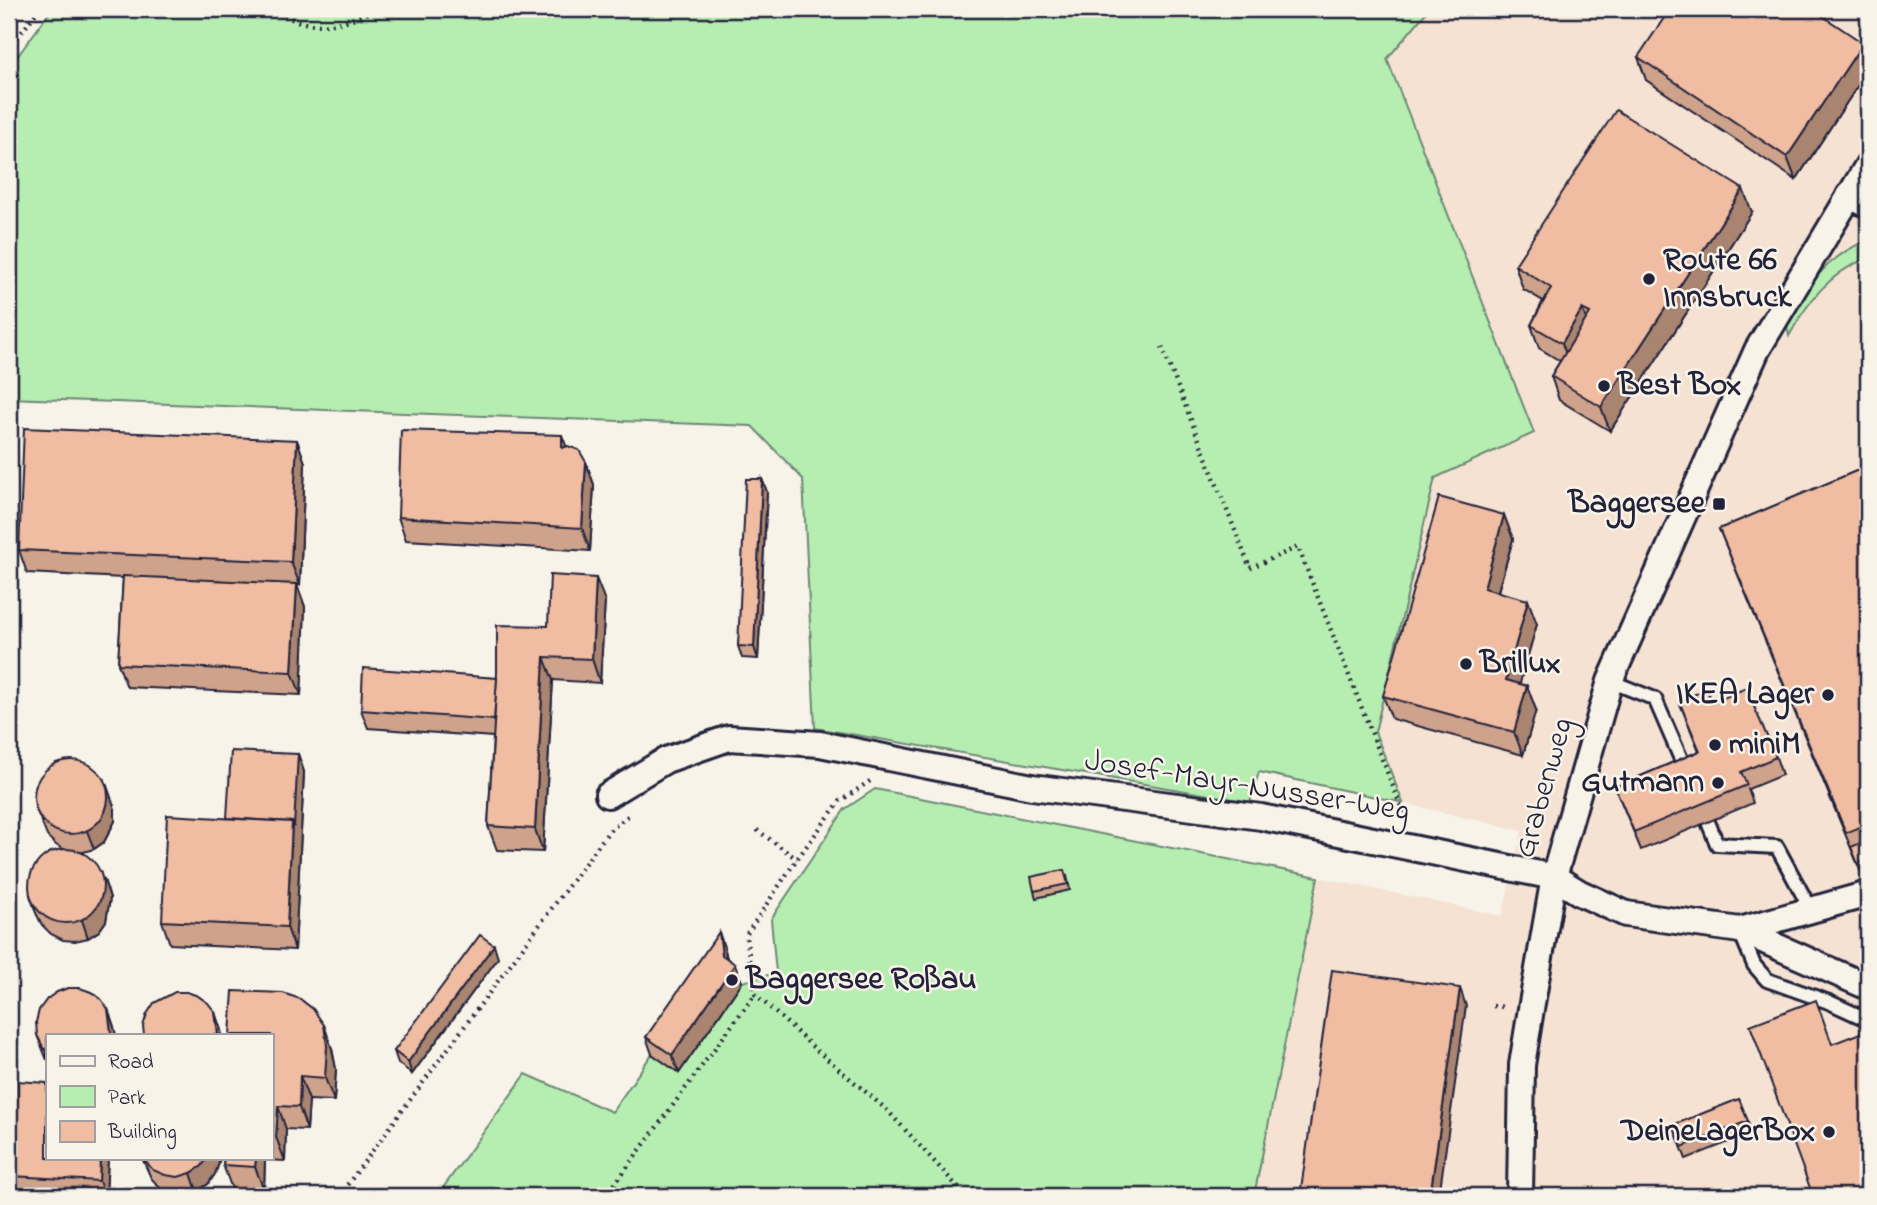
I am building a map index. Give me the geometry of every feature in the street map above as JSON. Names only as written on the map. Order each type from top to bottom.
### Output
[{"type":"street","name":"Grabenweg","points":[[1520,1196],[1522,1065],[1554,877],[1610,681],[1757,351],[1859,201],[1868,164]]},
{"type":"street","name":"Josef-Mayr-Nusser-Weg","points":[[608,795],[666,760],[729,738],[820,744],[1032,787],[1261,817],[1554,877],[1580,893],[1626,914],[1740,930],[1868,987]]},
{"type":"street","points":[[1740,930],[1868,894]]},
{"type":"lane","points":[[1610,681],[1656,699],[1689,776]]},
{"type":"lane","points":[[1709,822],[1717,844],[1777,847],[1811,910]]},
{"type":"lane","points":[[1740,930],[1754,965],[1768,980],[1829,1002],[1868,1020]]},
{"type":"path","points":[[9,49],[39,9]]},
{"type":"path","points":[[272,9],[301,23],[325,26],[341,24],[377,9]]},
{"type":"path","points":[[1162,347],[1250,568],[1298,547],[1403,813],[1396,845]]},
{"type":"path","points":[[878,776],[840,801],[746,935],[755,994],[887,1110],[966,1196]]},
{"type":"path","points":[[339,1196],[609,831],[631,814]]},
{"type":"path","points":[[757,830],[797,859]]},
{"type":"path","points":[[606,1196],[755,994]]},
{"type":"shaded area","points":[[1429,9],[1868,9],[1868,1196],[1254,1196],[1318,877],[1502,916],[1522,831],[1403,803],[1375,733],[1435,478],[1534,433],[1387,59]]},
{"type":"green space","points":[[52,9],[1429,9],[1387,59],[1534,433],[1435,478],[1375,732],[1403,803],[1259,772],[1250,802],[815,728],[803,479],[752,426],[9,398],[9,68]]},
{"type":"green space","points":[[1868,240],[1868,258],[1842,271],[1821,289],[1789,336],[1786,321],[1820,273],[1841,255]]},
{"type":"green space","points":[[875,789],[1318,877],[1254,1196],[437,1196],[526,1074],[612,1112],[652,1054],[679,1072],[742,982],[776,973],[771,919],[845,809]]},
{"type":"building","points":[[1670,9],[1812,9],[1863,43],[1787,157],[1638,57]]},
{"type":"building","points":[[1616,110],[1743,189],[1601,407],[1551,376],[1590,313],[1582,309],[1562,343],[1531,325],[1551,288],[1515,265]]},
{"type":"building","points":[[24,428],[297,440],[291,562],[19,550]]},
{"type":"building","points":[[401,430],[562,435],[562,448],[568,446],[579,450],[586,462],[582,528],[398,517]]},
{"type":"building","points":[[1868,430],[1868,447],[1862,433]]},
{"type":"building","name":"IKEA Lager","points":[[1868,466],[1868,823],[1846,833],[1719,529]]},
{"type":"building","points":[[746,479],[762,479],[754,647],[738,646]]},
{"type":"building","name":"Brillux","points":[[1439,497],[1504,515],[1484,588],[1528,600],[1506,680],[1527,686],[1514,732],[1383,696]]},
{"type":"building","points":[[550,575],[596,578],[592,659],[544,657],[535,829],[488,826],[497,673],[497,625],[548,626]]},
{"type":"building","points":[[123,576],[297,584],[292,672],[118,664]]},
{"type":"building","points":[[363,668],[497,678],[494,720],[361,710]]},
{"type":"building","name":"Gutmann","points":[[1746,688],[1776,757],[1741,772],[1747,785],[1634,832],[1615,787],[1700,751],[1679,701],[1707,689],[1712,703]]},
{"type":"building","points":[[231,751],[298,754],[294,827],[292,822],[227,818]]},
{"type":"building","points":[[71,760],[92,766],[102,776],[108,797],[102,818],[92,828],[71,834],[50,828],[40,818],[34,797],[40,776],[50,766]]},
{"type":"building","points":[[167,815],[292,822],[287,927],[162,921]]},
{"type":"building","points":[[1868,840],[1868,859],[1858,864],[1851,847]]},
{"type":"building","points":[[66,849],[87,855],[97,865],[103,886],[97,907],[87,917],[66,923],[45,917],[35,907],[29,886],[35,865],[45,855]]},
{"type":"building","points":[[1064,870],[1068,884],[1034,891],[1031,877]]},
{"type":"building","points":[[719,932],[722,955],[735,964],[672,1055],[646,1037]]},
{"type":"building","points":[[480,935],[494,945],[408,1062],[394,1051]]},
{"type":"building","points":[[1332,970],[1460,988],[1430,1196],[1300,1196]]},
{"type":"building","points":[[80,988],[101,999],[108,1009],[110,1034],[46,1034],[46,1051],[37,1035],[36,1022],[39,1010],[47,999],[57,992]]},
{"type":"building","points":[[233,991],[283,993],[300,999],[313,1009],[324,1025],[327,1046],[325,1078],[300,1076],[299,1107],[278,1106],[276,1137],[273,1137],[273,1034],[230,1034]]},
{"type":"building","points":[[175,992],[198,996],[215,1012],[218,1034],[144,1034],[143,1026],[154,1003]]},
{"type":"building","name":"DeineLagerBox","points":[[1816,1000],[1832,1044],[1868,1030],[1868,1196],[1813,1196],[1750,1025]]},
{"type":"building","points":[[17,1081],[46,1083],[46,1160],[100,1160],[99,1181],[12,1176]]},
{"type":"building","points":[[1739,1099],[1748,1121],[1682,1147],[1673,1125]]},
{"type":"building","points":[[145,1160],[206,1160],[191,1173],[178,1177],[153,1170]]},
{"type":"building","points":[[224,1160],[256,1160],[255,1167],[223,1165]]},
{"type":"place","name":"Route 66 Innsbruck","points":[[1649,279]]},
{"type":"place","name":"Best Box","points":[[1604,386]]},
{"type":"place","name":"Baggersee","points":[[1719,504]]},
{"type":"place","name":"Brillux","points":[[1466,664]]},
{"type":"place","name":"IKEA Lager","points":[[1828,695]]},
{"type":"place","name":"miniM","points":[[1715,745]]},
{"type":"place","name":"Gutmann","points":[[1718,783]]},
{"type":"place","name":"Baggersee Roßau","points":[[732,980]]},
{"type":"place","name":"DeineLagerBox","points":[[1829,1132]]}]
